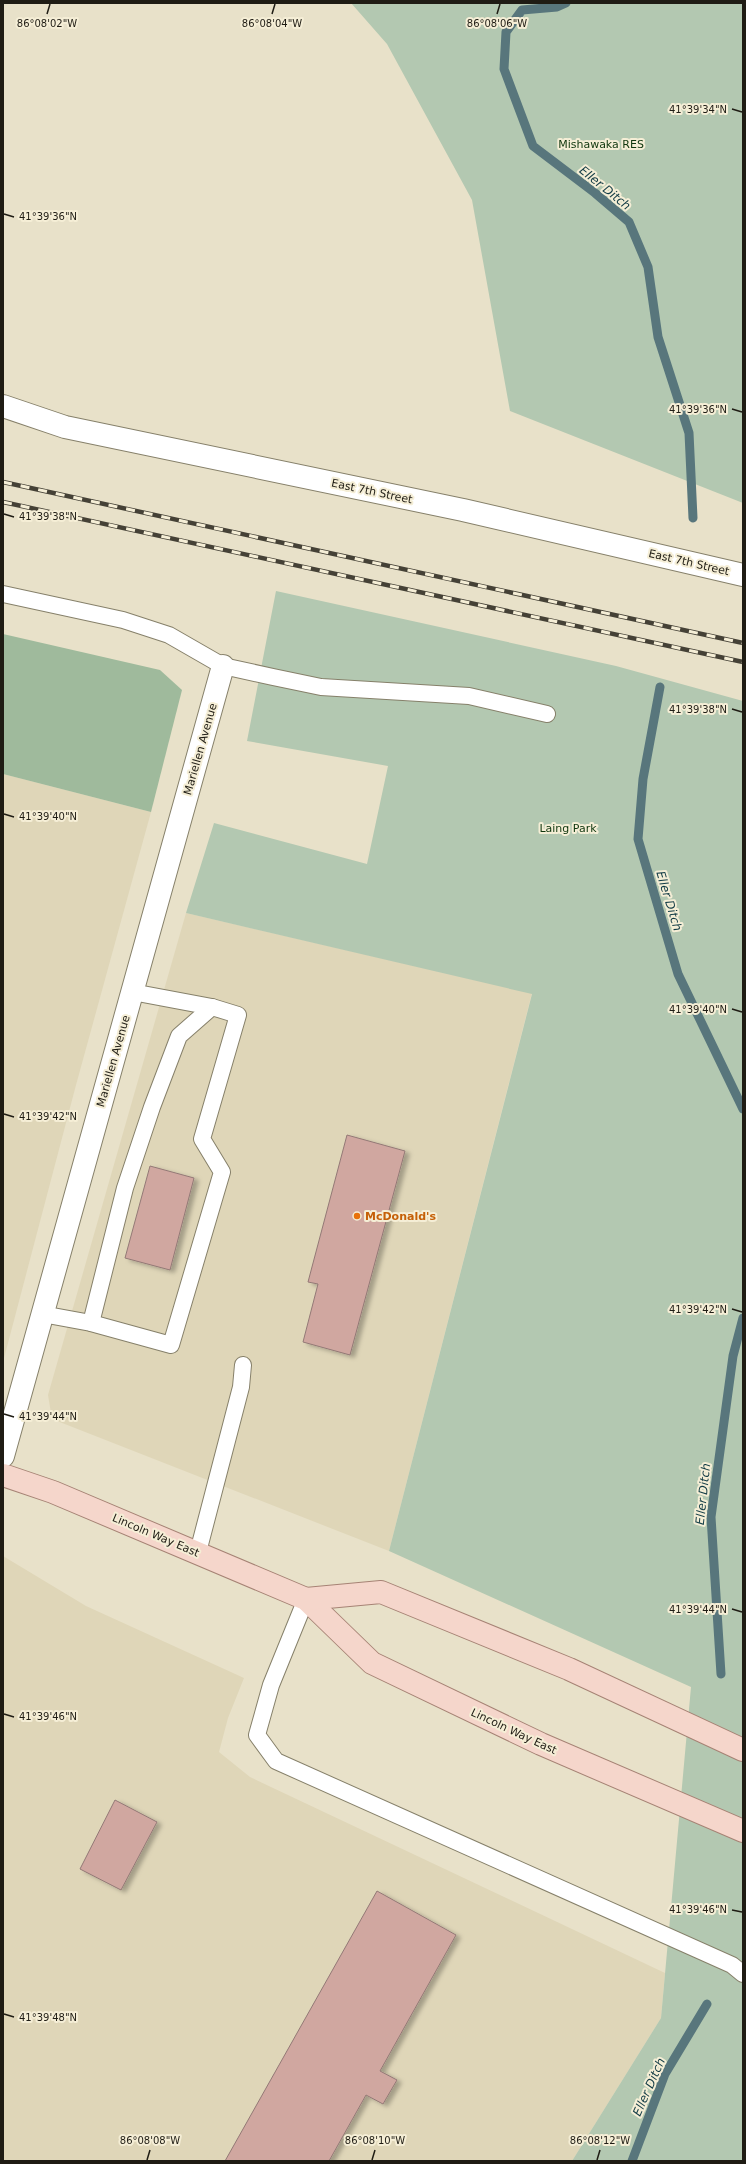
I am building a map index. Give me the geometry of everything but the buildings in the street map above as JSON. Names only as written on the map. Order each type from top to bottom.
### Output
[{"type":"main road","name":"Lincoln Way East","points":[[3,1475],[53,1492],[198,1552],[306,1599],[372,1663],[541,1744],[743,1831]]},
{"type":"main road","name":"Lincoln Way East","points":[[306,1599],[381,1592],[569,1669],[743,1750]]},
{"type":"street","name":"East 7th Street","points":[[3,406],[65,427],[463,510],[743,575]]},
{"type":"street","name":"Mariellen Avenue","points":[[3,1456],[223,666]]},
{"type":"lane","points":[[3,594],[123,620],[142,626],[168,635],[223,666],[321,687],[469,696],[547,714]]},
{"type":"lane","points":[[42,1314],[91,1323],[171,1345],[222,1172],[202,1139],[238,1015],[212,1007],[132,992]]},
{"type":"lane","points":[[91,1323],[125,1188],[152,1107],[179,1036],[212,1007]]},
{"type":"lane","points":[[198,1552],[241,1387],[243,1365]]},
{"type":"lane","points":[[306,1599],[270,1685],[256,1735],[276,1761],[732,1965],[743,1974]]},
{"type":"shaded area","points":[[3,774],[151,812],[76,1085],[3,1362]]},
{"type":"shaded area","points":[[186,913],[532,993],[389,1551],[52,1419],[48,1395]]},
{"type":"shaded area","points":[[3,1556],[86,1606],[244,1678],[228,1718],[219,1752],[250,1777],[665,1973],[661,2018],[572,2161],[3,2161]]},
{"type":"green space","name":"Mishawaka RES","points":[[351,3],[743,3],[743,503],[510,411],[472,200],[387,44]]},
{"type":"green space","name":"Laing Park","points":[[276,591],[616,666],[743,701],[743,2161],[572,2161],[661,2018],[691,1687],[389,1551],[532,994],[186,913],[214,823],[367,864],[388,766],[247,741]]},
{"type":"green space","points":[[3,634],[160,670],[182,690],[151,812],[3,774]]},
{"type":"waterway","name":"Eller Ditch","points":[[566,3],[557,7],[522,10],[506,32],[504,69],[533,146],[595,193],[629,222],[648,267],[658,337],[689,433],[693,518]]},
{"type":"waterway","name":"Eller Ditch","points":[[660,687],[643,779],[638,839],[678,974],[743,1109]]},
{"type":"waterway","name":"Eller Ditch","points":[[721,1674],[711,1517],[733,1356],[743,1318]]},
{"type":"waterway","name":"Eller Ditch","points":[[632,2161],[665,2074],[707,2004]]},
{"type":"railway","points":[[3,482],[743,643]]},
{"type":"railway","points":[[3,502],[743,662]]},
{"type":"place","name":"McDonald's","points":[[357,1216]]}]
